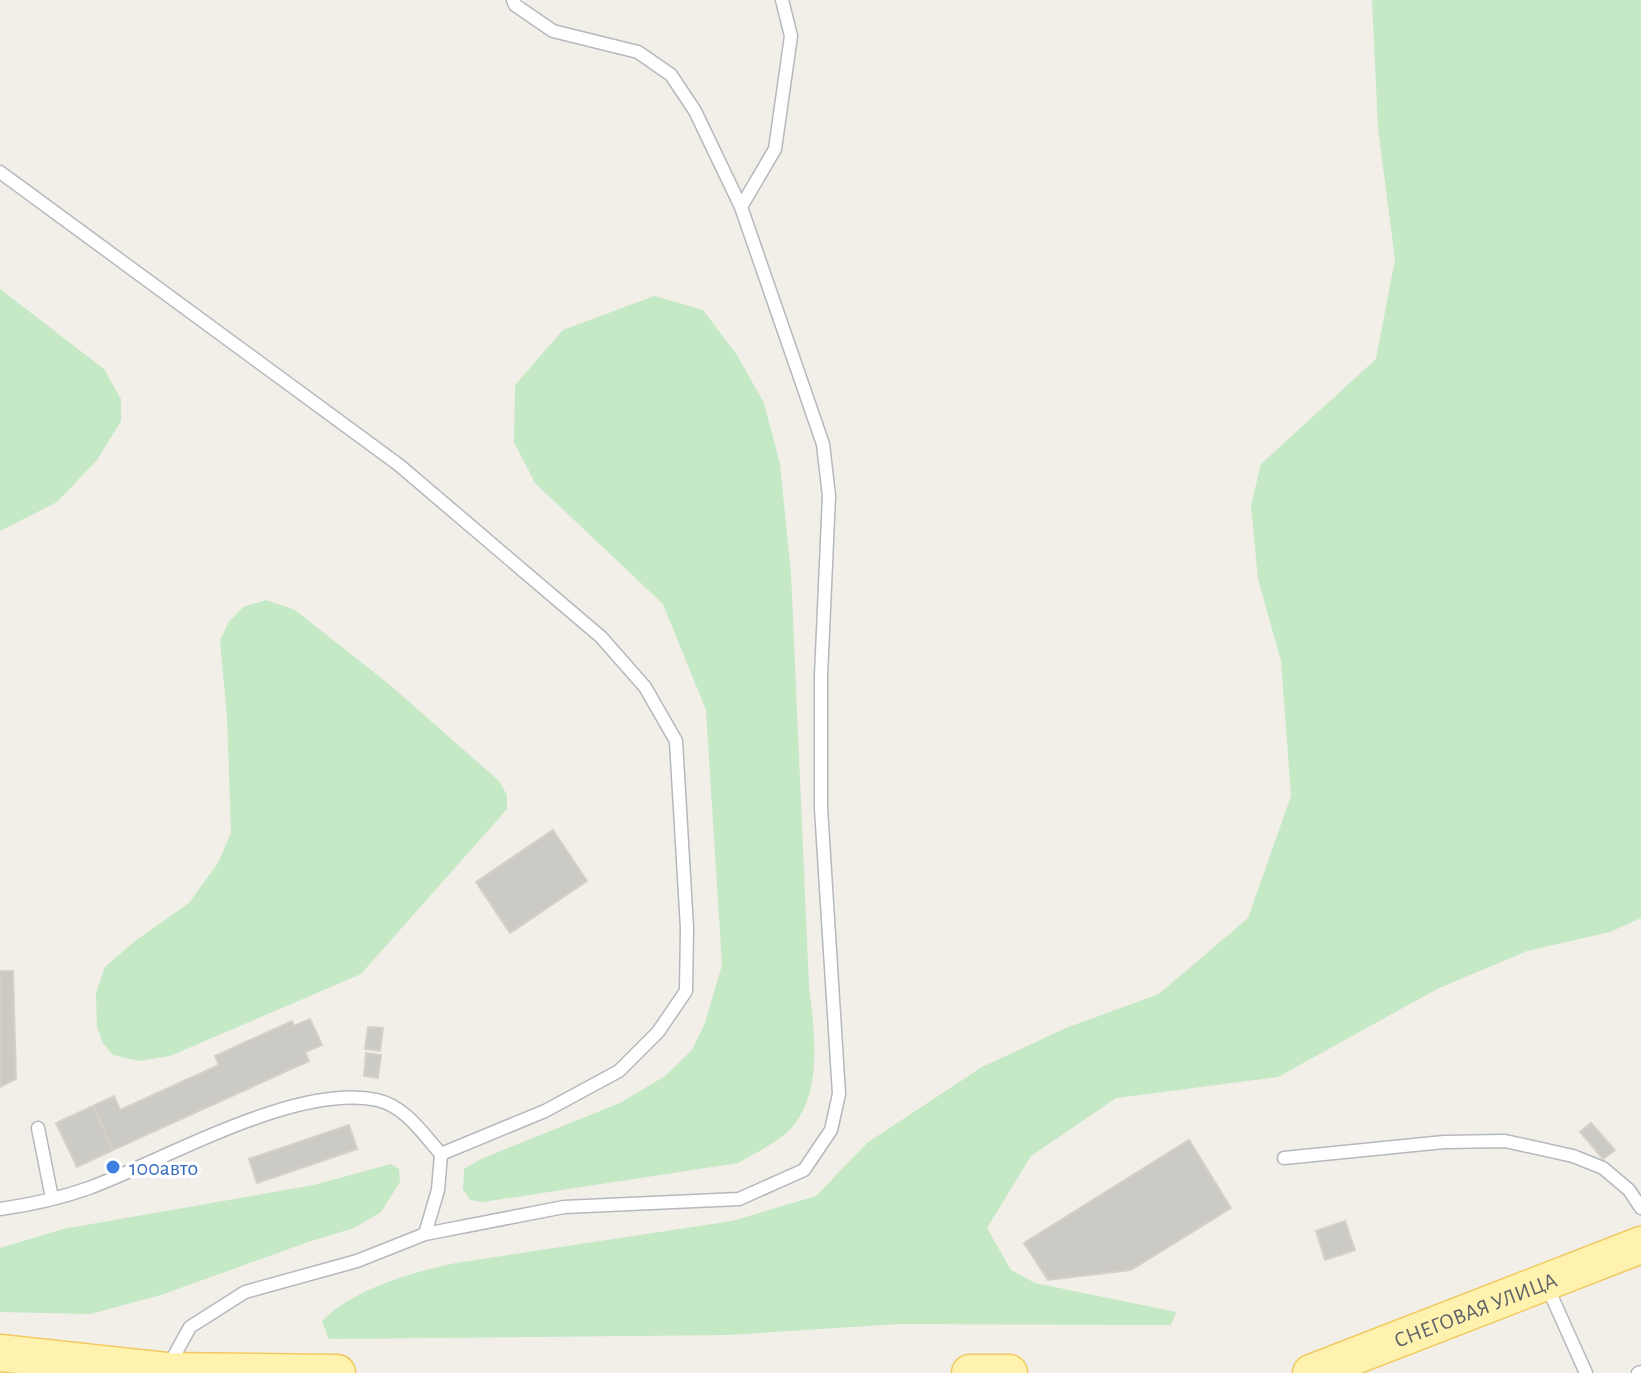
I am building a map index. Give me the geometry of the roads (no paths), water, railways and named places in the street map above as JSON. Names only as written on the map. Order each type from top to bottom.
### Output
[{"type":"main road","name":"СНЕГОВАЯ УЛИЦА","points":[[1311,1373],[1641,1245]]},
{"type":"main road","points":[[0,1353],[166,1371],[337,1373]]},
{"type":"main road","points":[[970,1373],[1007,1373]]},
{"type":"lane","points":[[166,1371],[190,1327],[245,1292],[357,1261],[425,1234],[564,1207],[739,1199],[804,1170],[831,1130],[839,1094],[821,808],[821,676],[829,496],[823,444],[741,207],[695,111],[671,75],[638,52],[553,31],[515,5],[513,0]]},
{"type":"lane","points":[[741,207],[775,149],[791,36],[782,0]]},
{"type":"lane","points":[[0,172],[411,475],[601,637],[645,687],[676,741],[687,928],[686,991],[658,1032],[619,1071],[545,1111],[441,1154]]},
{"type":"lane","points":[[0,1209],[87,1188],[281,1108],[336,1098],[378,1100],[407,1115],[441,1154],[438,1190],[425,1234]]},
{"type":"lane","points":[[38,1128],[52,1198]]},
{"type":"lane","points":[[1284,1158],[1444,1142],[1505,1141],[1573,1156],[1603,1168],[1629,1190],[1641,1208]]},
{"type":"lane","points":[[1545,1281],[1586,1373]]},
{"type":"place","name":"100авто","points":[[113,1167]]}]
